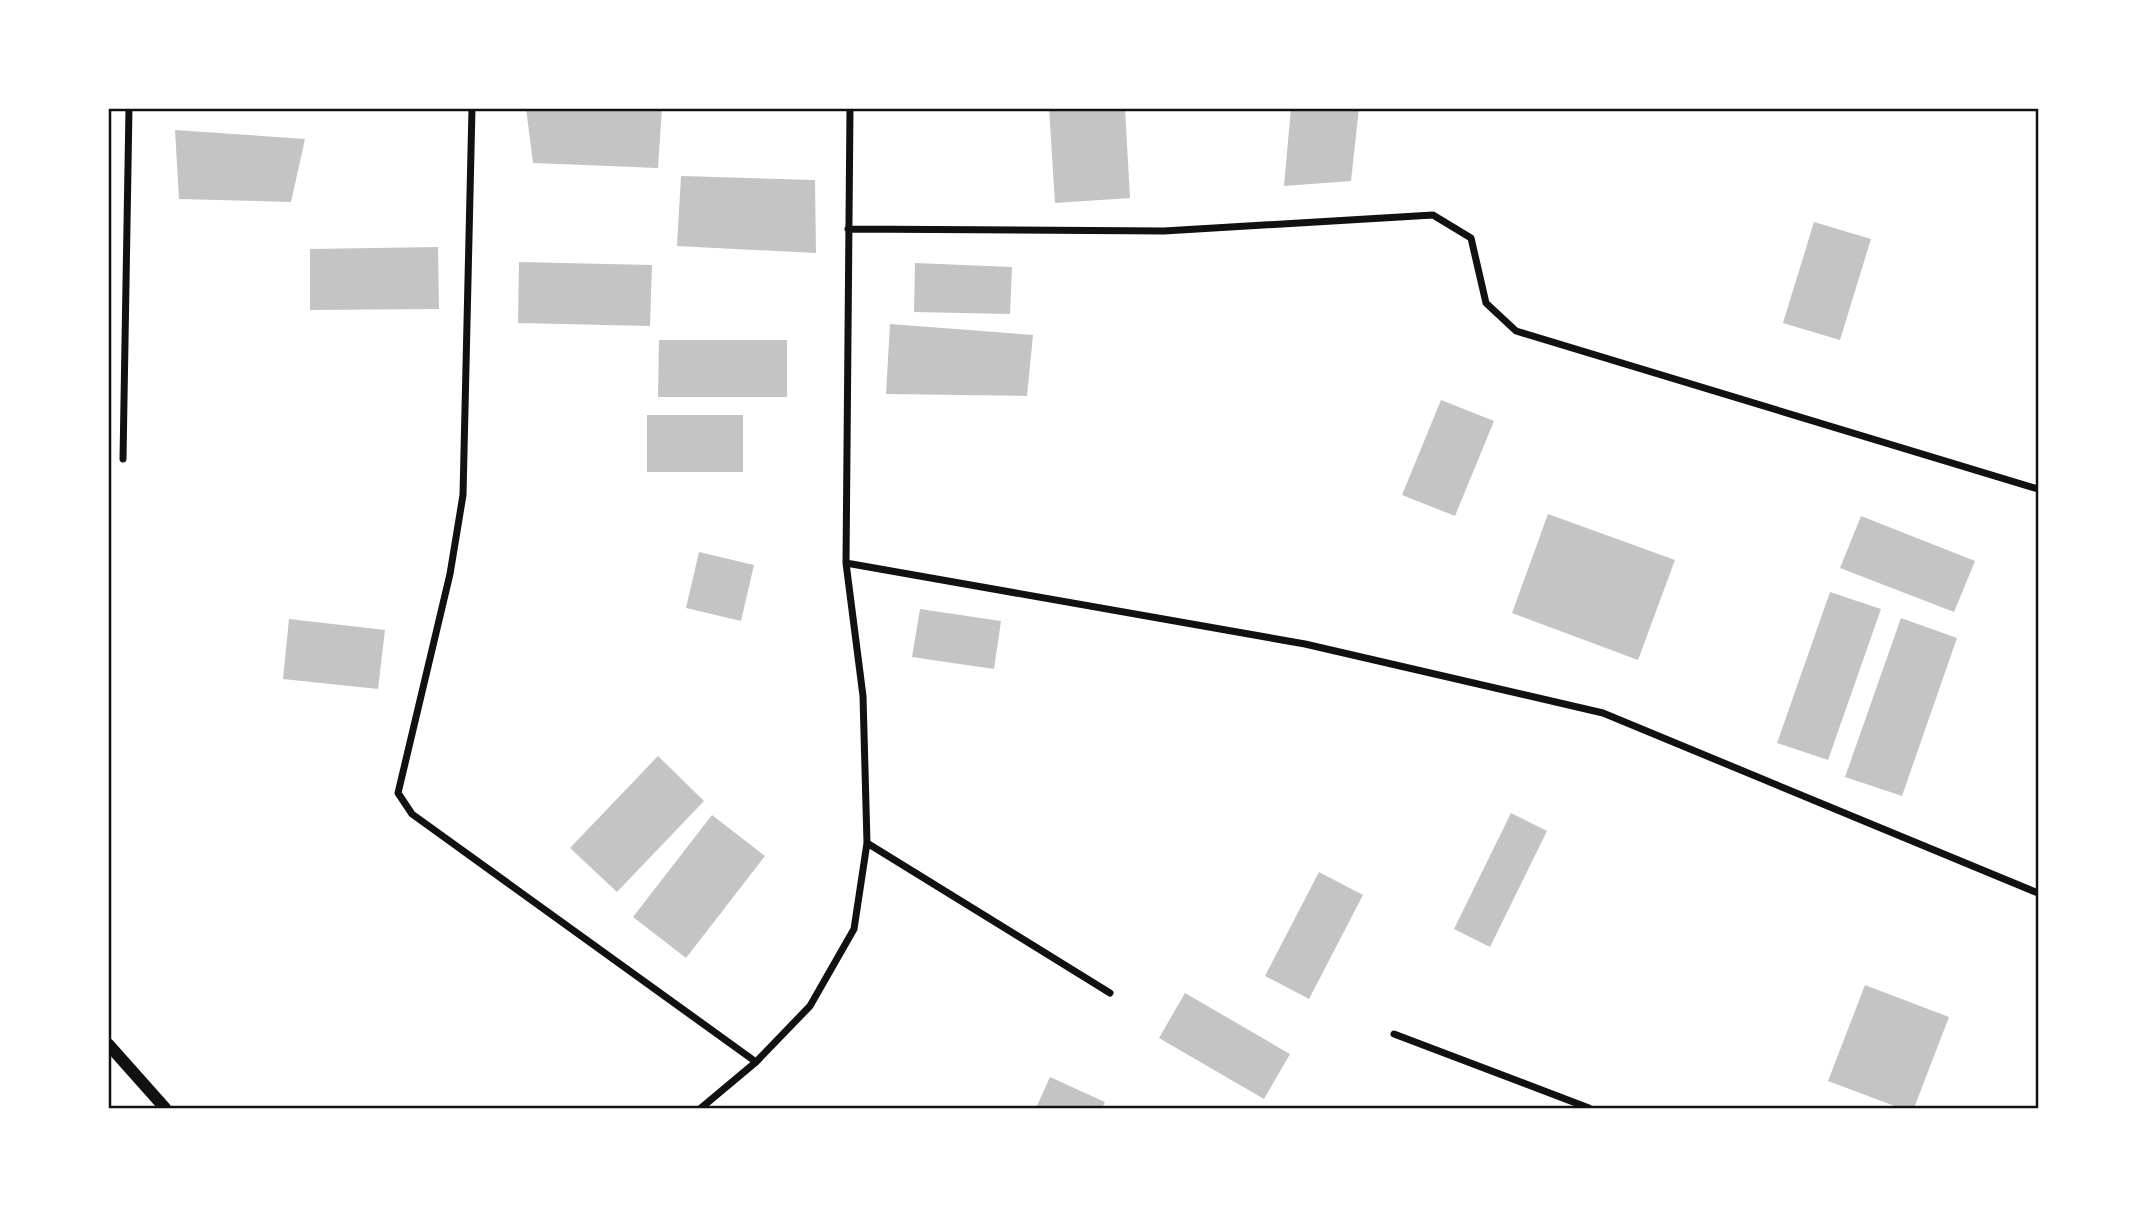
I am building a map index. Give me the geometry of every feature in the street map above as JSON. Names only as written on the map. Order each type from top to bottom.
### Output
[{"type":"street","points":[[123,459],[129,108]]},
{"type":"street","points":[[472,108],[463,495],[450,574],[398,793],[412,814],[756,1062]]},
{"type":"street","points":[[701,1108],[756,1062],[810,1006],[854,929],[867,843],[863,696],[846,563],[850,108]]},
{"type":"street","points":[[848,229],[1164,231],[1433,215],[1471,238],[1486,303],[1516,331],[2039,489]]},
{"type":"street","points":[[846,563],[1305,644],[1603,713],[2039,894]]},
{"type":"street","points":[[867,843],[1110,993]]},
{"type":"street","points":[[1394,1034],[1589,1108]]},
{"type":"street","points":[[108,1044],[165,1108]]},
{"type":"building","points":[[526,108],[662,108],[658,168],[533,163]]},
{"type":"building","points":[[1049,108],[1125,108],[1130,198],[1055,203]]},
{"type":"building","points":[[1291,108],[1359,108],[1351,181],[1284,186]]},
{"type":"building","points":[[175,130],[305,139],[291,202],[179,199]]},
{"type":"building","points":[[681,176],[815,180],[816,253],[677,246]]},
{"type":"building","points":[[1814,222],[1871,239],[1840,340],[1783,323]]},
{"type":"building","points":[[438,247],[439,309],[310,310],[310,249]]},
{"type":"building","points":[[519,262],[652,265],[650,326],[518,323]]},
{"type":"building","points":[[915,263],[1012,267],[1010,314],[914,312]]},
{"type":"building","points":[[890,324],[1033,335],[1027,396],[886,394]]},
{"type":"building","points":[[659,340],[787,340],[787,397],[658,397]]},
{"type":"building","points":[[1441,400],[1494,421],[1455,516],[1402,495]]},
{"type":"building","points":[[647,415],[743,415],[743,472],[647,472]]},
{"type":"building","points":[[1548,514],[1675,560],[1638,660],[1512,613]]},
{"type":"building","points":[[1861,516],[1975,561],[1954,612],[1840,568]]},
{"type":"building","points":[[699,552],[754,565],[741,621],[686,608]]},
{"type":"building","points":[[1830,592],[1881,609],[1828,760],[1777,743]]},
{"type":"building","points":[[920,609],[1001,621],[994,669],[912,657]]},
{"type":"building","points":[[1901,618],[1957,638],[1902,796],[1845,777]]},
{"type":"building","points":[[289,619],[385,630],[378,689],[283,679]]},
{"type":"building","points":[[658,756],[704,801],[617,892],[570,848]]},
{"type":"building","points":[[1511,813],[1547,831],[1490,947],[1454,929]]},
{"type":"building","points":[[712,815],[765,856],[686,958],[633,917]]},
{"type":"building","points":[[1319,872],[1363,895],[1309,999],[1265,976]]},
{"type":"building","points":[[1865,985],[1949,1017],[1914,1108],[1900,1108],[1828,1081]]},
{"type":"building","points":[[1185,993],[1290,1054],[1264,1099],[1159,1038]]},
{"type":"building","points":[[1050,1077],[1105,1102],[1102,1108],[1036,1108]]}]
